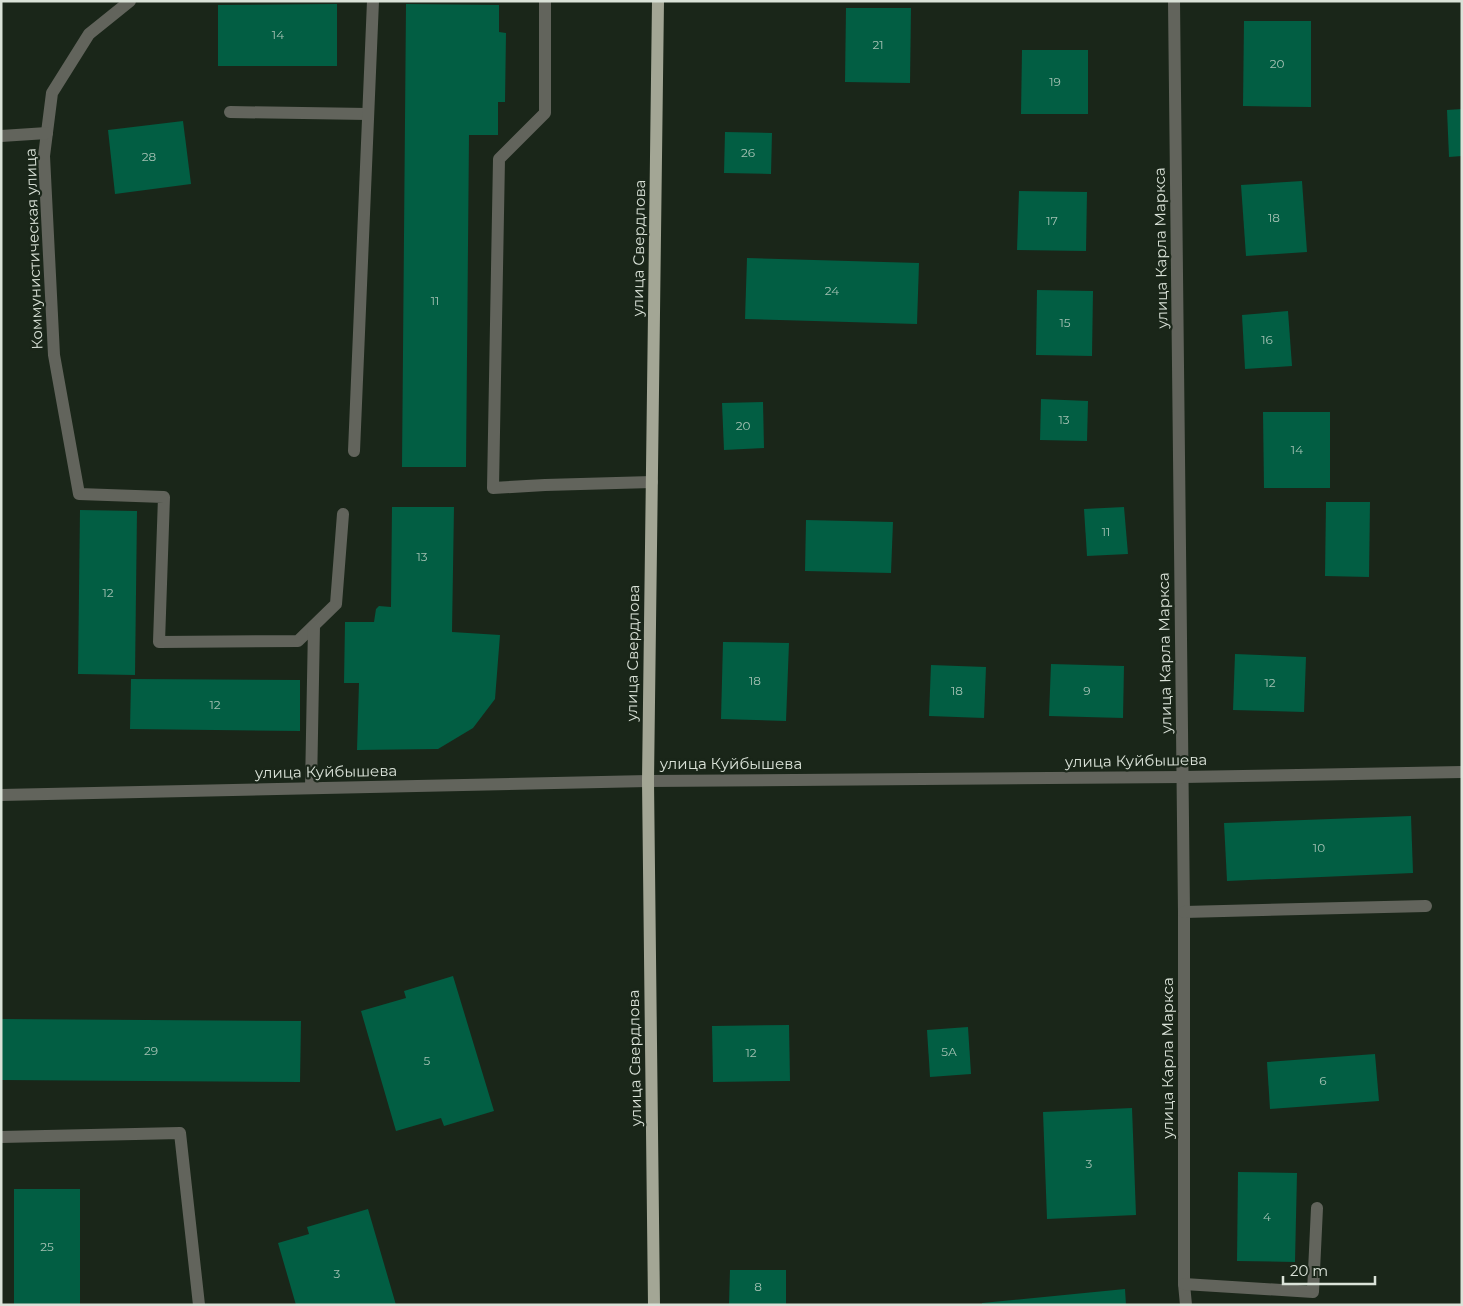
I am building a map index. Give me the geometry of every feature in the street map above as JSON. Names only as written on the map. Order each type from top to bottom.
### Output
[{"type":"main road","name":"улица Свердлова","points":[[654,1305],[648,781],[658,1]]},
{"type":"street","name":"Коммунистическая улица","points":[[130,1],[89,34],[52,94],[44,156],[54,355],[79,494],[164,497],[159,642],[298,641],[314,626]]},
{"type":"street","points":[[354,451],[372,1]]},
{"type":"street","points":[[545,1],[545,114],[499,158],[493,488],[652,482]]},
{"type":"street","name":"улица Карла Маркса","points":[[1174,1],[1183,777],[1184,1284],[1186,1305]]},
{"type":"street","points":[[230,112],[368,114]]},
{"type":"street","points":[[1,136],[47,133]]},
{"type":"street","points":[[311,788],[314,626],[336,604],[343,514]]},
{"type":"street","name":"улица Куйбышева","points":[[1,795],[648,781],[1183,777],[1462,772]]},
{"type":"street","points":[[1184,912],[1426,906]]},
{"type":"street","points":[[1,1137],[180,1133],[199,1305]]},
{"type":"street","points":[[1184,1284],[1313,1292],[1317,1208]]},
{"type":"building","points":[[337,4],[337,66],[218,66],[218,5]]},
{"type":"building","points":[[406,4],[499,5],[499,32],[506,33],[505,102],[498,102],[498,135],[469,135],[466,467],[402,467]]},
{"type":"building","points":[[846,8],[911,8],[910,83],[845,82]]},
{"type":"building","points":[[1244,21],[1311,21],[1311,107],[1243,106]]},
{"type":"building","points":[[1022,50],[1088,50],[1088,114],[1021,114]]},
{"type":"building","points":[[1462,109],[1462,156],[1449,157],[1447,110]]},
{"type":"building","points":[[183,121],[191,184],[115,194],[108,130]]},
{"type":"building","points":[[725,132],[772,133],[771,174],[724,173]]},
{"type":"building","points":[[1302,181],[1307,252],[1246,256],[1241,185]]},
{"type":"building","points":[[1019,191],[1087,192],[1086,251],[1017,250]]},
{"type":"building","points":[[747,258],[919,263],[917,324],[745,319]]},
{"type":"building","points":[[1037,290],[1093,291],[1092,356],[1036,355]]},
{"type":"building","points":[[1288,311],[1292,366],[1245,369],[1242,315]]},
{"type":"building","points":[[1041,399],[1088,401],[1087,441],[1040,440]]},
{"type":"building","points":[[763,402],[764,448],[724,450],[722,403]]},
{"type":"building","points":[[1263,412],[1330,412],[1330,488],[1264,488]]},
{"type":"building","points":[[1326,502],[1370,502],[1369,577],[1325,576]]},
{"type":"building","points":[[392,507],[454,507],[452,632],[500,635],[495,699],[473,728],[438,749],[357,750],[359,683],[344,683],[345,622],[374,622],[376,609],[379,606],[391,607]]},
{"type":"building","points":[[1124,507],[1128,554],[1087,556],[1084,509]]},
{"type":"building","points":[[80,510],[137,511],[135,675],[78,674]]},
{"type":"building","points":[[806,520],[893,522],[891,573],[805,571]]},
{"type":"building","points":[[723,642],[789,643],[786,721],[721,719]]},
{"type":"building","points":[[1235,654],[1306,657],[1304,712],[1233,710]]},
{"type":"building","points":[[1051,664],[1124,666],[1123,718],[1049,716]]},
{"type":"building","points":[[931,665],[986,667],[984,718],[929,716]]},
{"type":"building","points":[[131,679],[300,680],[300,731],[130,729]]},
{"type":"building","points":[[1411,816],[1413,873],[1227,881],[1224,823]]},
{"type":"building","points":[[453,976],[494,1111],[444,1126],[441,1118],[396,1131],[361,1011],[406,998],[404,991]]},
{"type":"building","points":[[1,1019],[301,1021],[300,1082],[1,1080]]},
{"type":"building","points":[[789,1025],[790,1081],[713,1082],[712,1026]]},
{"type":"building","points":[[968,1027],[971,1074],[930,1077],[927,1030]]},
{"type":"building","points":[[1375,1054],[1379,1101],[1270,1109],[1267,1062]]},
{"type":"building","points":[[1132,1108],[1136,1215],[1047,1219],[1043,1112]]},
{"type":"building","points":[[1238,1172],[1297,1173],[1295,1262],[1237,1261]]},
{"type":"building","points":[[14,1189],[80,1189],[80,1305],[14,1305]]},
{"type":"building","points":[[368,1209],[396,1305],[296,1305],[278,1243],[309,1234],[307,1227]]},
{"type":"building","points":[[730,1270],[786,1270],[786,1305],[729,1305]]},
{"type":"building","points":[[1125,1289],[1126,1305],[982,1305],[982,1303]]}]
